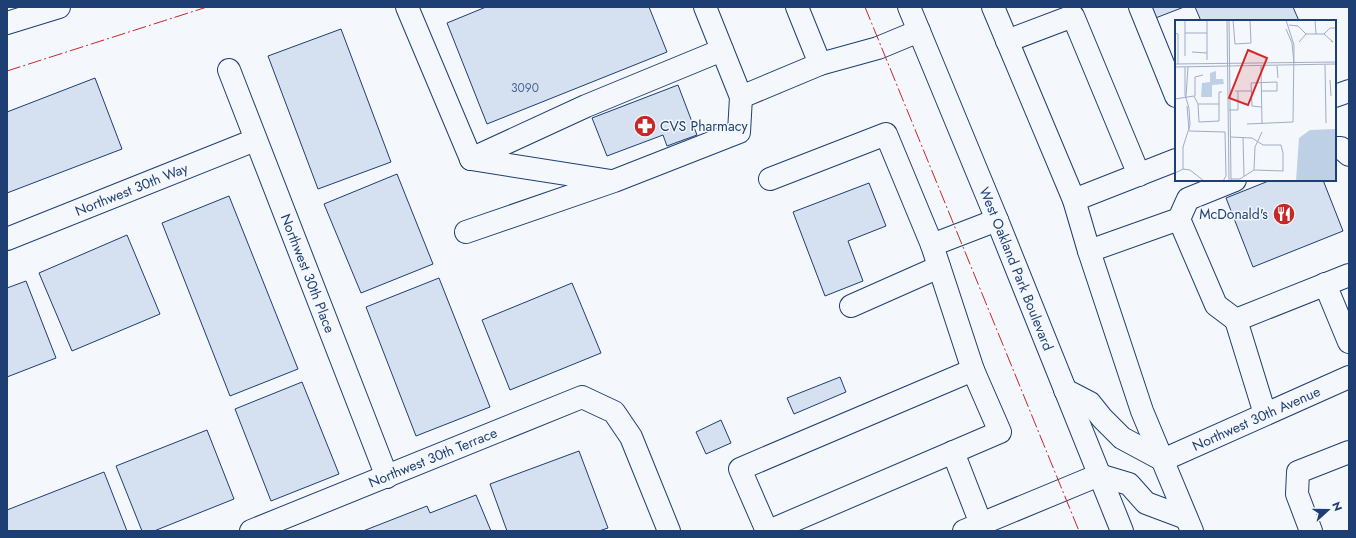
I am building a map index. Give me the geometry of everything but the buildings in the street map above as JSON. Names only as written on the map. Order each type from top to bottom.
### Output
[{"type":"street","points":[[7,24],[59,7]]},
{"type":"street","points":[[408,7],[471,159]]},
{"type":"street","points":[[466,232],[614,182],[739,132],[741,97],[705,7]]},
{"type":"street","points":[[796,7],[820,64]]},
{"type":"street","name":"West Oakland Park Boulevard","points":[[909,7],[997,220],[1122,531]]},
{"type":"street","points":[[993,7],[1074,200],[1089,251],[1142,411],[1189,524]]},
{"type":"street","points":[[1140,7],[1175,94]]},
{"type":"street","points":[[1007,41],[1071,12],[1138,175]]},
{"type":"street","points":[[741,97],[820,64],[878,48],[919,31]]},
{"type":"street","points":[[471,159],[586,106],[722,50]]},
{"type":"street","name":"Northwest 30th Place","points":[[229,70],[387,477]]},
{"type":"street","points":[[1336,96],[1349,91]]},
{"type":"street","points":[[770,179],[886,134],[932,245],[973,370],[1000,432],[768,531],[740,469],[973,370]]},
{"type":"street","name":"Northwest 30th Way","points":[[7,239],[255,140]]},
{"type":"street","points":[[1336,148],[1340,148],[1349,155]]},
{"type":"street","points":[[471,159],[614,182]]},
{"type":"street","points":[[1074,200],[1175,160]]},
{"type":"street","points":[[1089,251],[1179,219],[1188,199],[1233,181]]},
{"type":"street","points":[[1179,219],[1216,305],[1236,320],[1265,414]]},
{"type":"street","points":[[932,245],[997,220]]},
{"type":"street","points":[[851,306],[939,267]]},
{"type":"street","points":[[1236,320],[1349,275]]},
{"type":"street","points":[[1325,284],[1349,342]]},
{"type":"street","name":"Northwest 30th Avenue","points":[[1163,460],[1349,377]]},
{"type":"street","points":[[1065,390],[1090,403],[1102,418],[1122,438],[1163,460]]},
{"type":"street","name":"Northwest 30th Terrace","points":[[251,531],[582,397],[614,412],[631,437],[669,531]]},
{"type":"street","points":[[953,452],[969,529],[1099,475],[1129,484],[1146,503],[1189,524]]},
{"type":"street","points":[[1311,531],[1297,494],[1298,472],[1349,452]]},
{"type":"power","points":[[7,71],[207,7]]},
{"type":"power","points":[[865,7],[1079,531]]},
{"type":"place","name":"CVS Pharmacy","points":[[645,126]]},
{"type":"place","name":"McDonald's","points":[[1284,214]]}]
